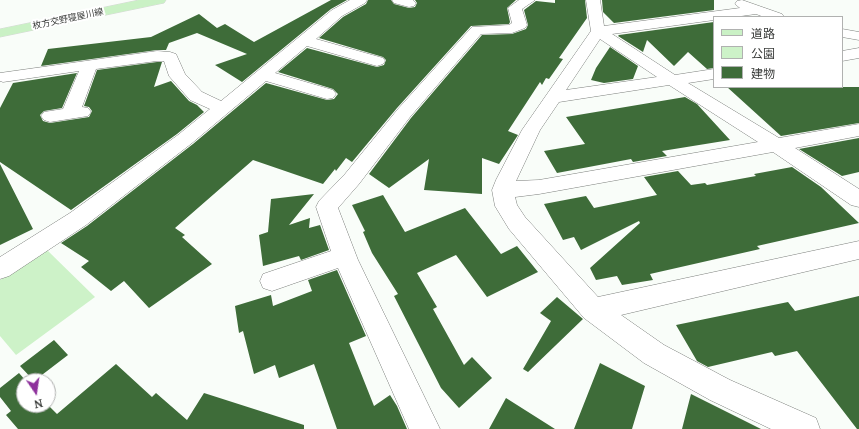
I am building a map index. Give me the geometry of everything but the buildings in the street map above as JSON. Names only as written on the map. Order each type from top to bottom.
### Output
[{"type":"main road","name":"枚方交野寝屋川線","points":[[0,33],[159,0]]},
{"type":"street","points":[[0,269],[78,219],[185,139],[338,13],[360,0]]},
{"type":"street","points":[[425,429],[344,256],[327,207],[352,179],[404,113],[477,30],[512,29],[520,24],[515,8],[528,0]]},
{"type":"street","points":[[592,0],[598,31],[555,97],[531,130],[506,180],[503,190],[506,206],[517,223],[593,310],[654,354],[720,390],[805,429]]},
{"type":"street","points":[[733,0],[755,10],[774,16]]},
{"type":"street","points":[[598,31],[755,10]]},
{"type":"street","points":[[598,31],[859,199]]},
{"type":"street","points":[[843,33],[859,36]]},
{"type":"street","points":[[305,41],[377,61]]},
{"type":"street","points":[[843,56],[859,53]]},
{"type":"street","points":[[1,75],[157,56],[170,57],[177,76],[196,96],[223,108]]},
{"type":"street","points":[[50,116],[76,113],[90,65]]},
{"type":"street","points":[[555,97],[713,74]]},
{"type":"street","points":[[264,75],[327,94]]},
{"type":"street","points":[[503,190],[539,187],[859,130]]},
{"type":"street","points":[[593,310],[859,250]]},
{"type":"street","points":[[272,281],[344,256]]},
{"type":"green space","points":[[47,250],[95,297],[16,355],[0,336],[0,280]]}]
